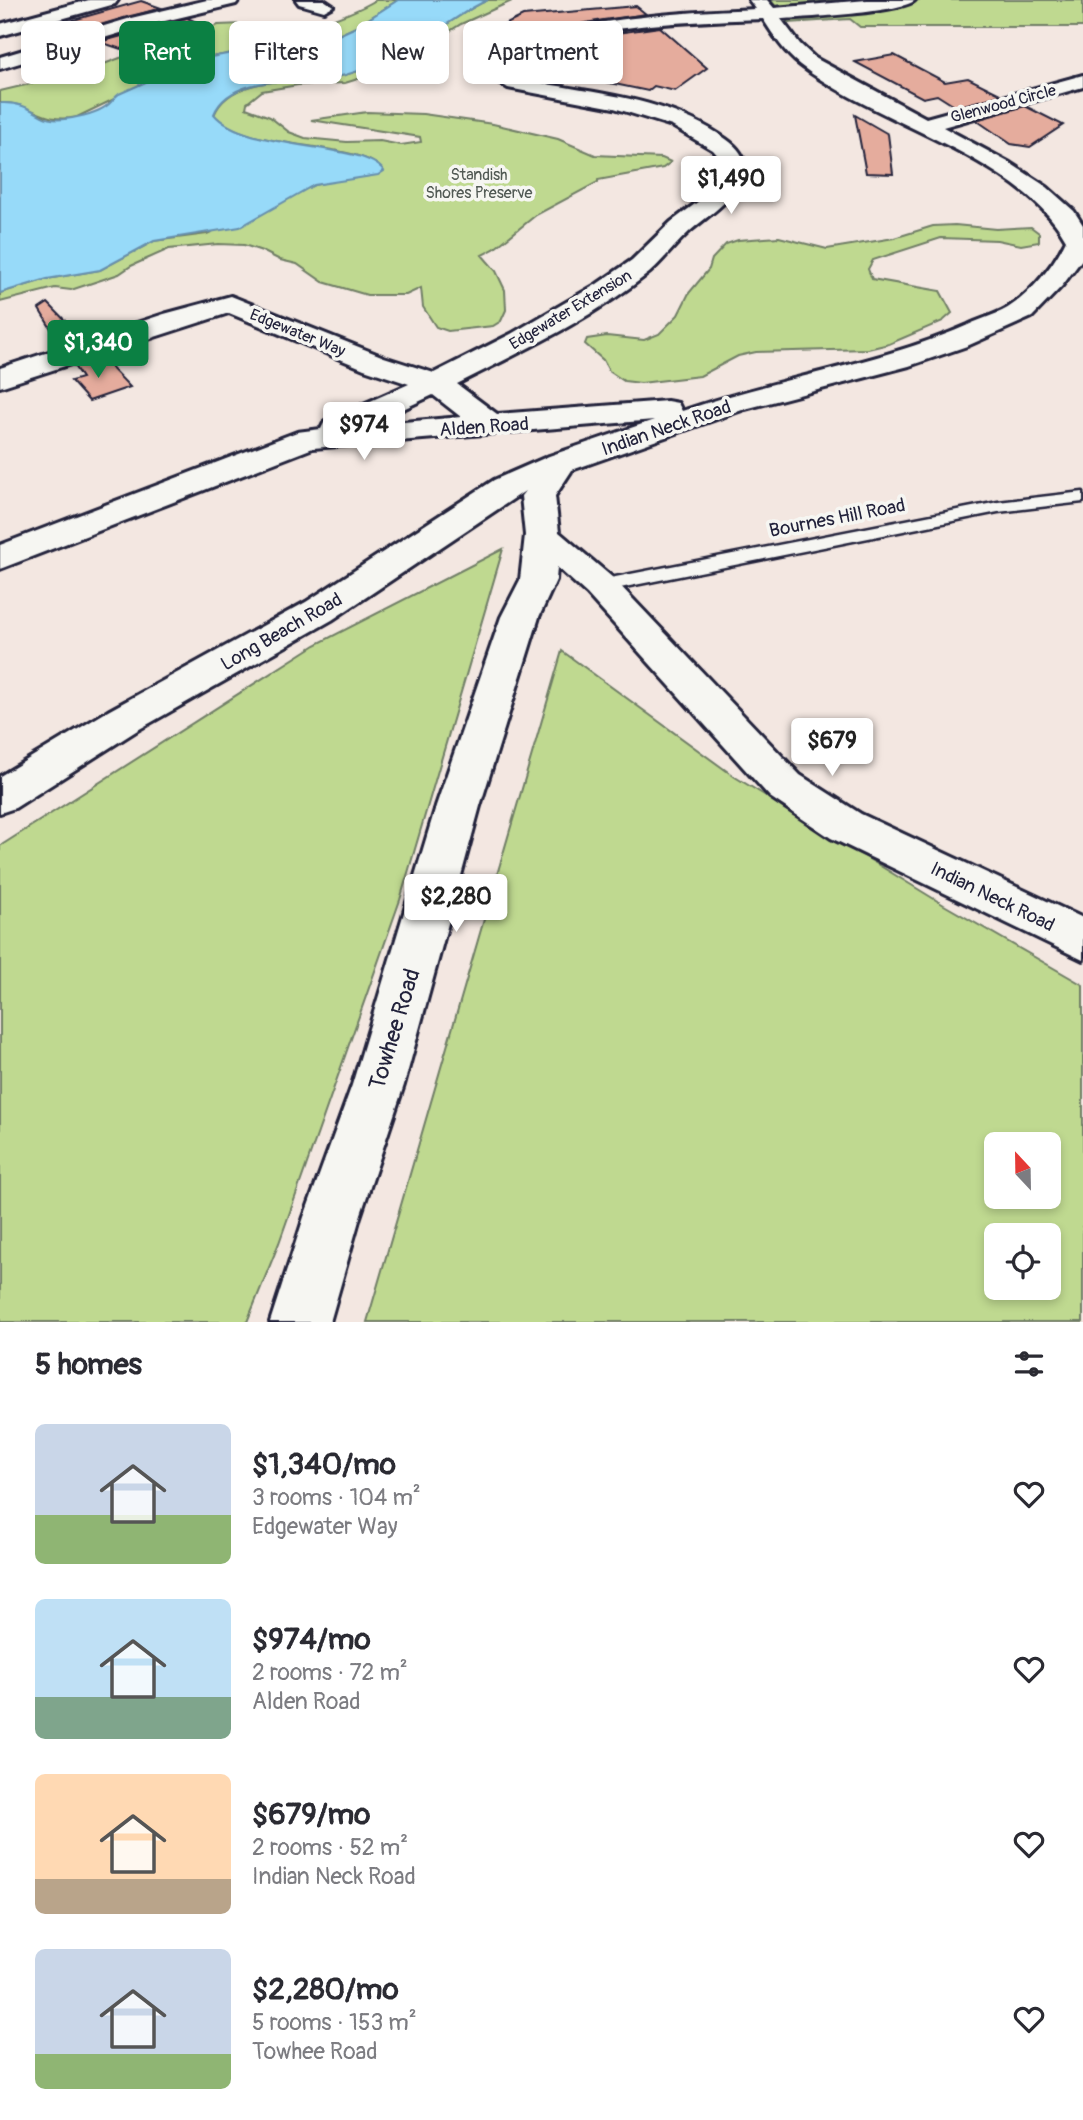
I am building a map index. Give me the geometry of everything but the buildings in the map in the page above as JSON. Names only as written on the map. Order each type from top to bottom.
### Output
[{"type":"street","points":[[0,30],[80,3],[109,0]]},
{"type":"street","points":[[142,21],[230,0]]},
{"type":"street","points":[[305,0],[324,6]]},
{"type":"street","points":[[763,7],[835,9],[906,0]]},
{"type":"street","points":[[80,3],[135,21]]},
{"type":"street","name":"Edgewater Extension","points":[[436,383],[521,340],[607,290],[641,266],[680,227],[712,203],[724,191],[733,174],[732,158],[721,145],[680,121],[637,106],[507,81],[495,74],[499,64],[548,39],[763,7]]},
{"type":"street","name":"Indian Neck Road","points":[[559,463],[737,403],[899,360],[957,340],[1022,311],[1053,280],[1071,257],[1079,240],[1077,231],[1056,204],[1003,169],[812,65],[792,48],[763,7]]},
{"type":"street","points":[[0,63],[119,28]]},
{"type":"street","name":"Glenwood Circle","points":[[922,125],[1083,81]]},
{"type":"street","name":"Edgewater Way","points":[[0,378],[231,304],[374,363],[436,383]]},
{"type":"street","points":[[308,439],[436,383],[491,425]]},
{"type":"street","name":"Alden Road","points":[[0,558],[308,439],[737,403]]},
{"type":"street","points":[[542,535],[538,496],[559,463]]},
{"type":"street","name":"Long Beach Road","points":[[0,797],[122,721],[319,611],[506,487],[559,463]]},
{"type":"street","name":"Indian Neck Road","points":[[542,535],[600,586],[785,786],[846,826],[1083,940]]},
{"type":"street","name":"Towhee Road","points":[[300,1322],[332,1217],[378,1085],[458,806],[520,617],[538,580],[542,535]]},
{"type":"lane","name":"Bournes Hill Road","points":[[600,586],[998,507],[1083,496]]},
{"type":"green space","points":[[376,0],[398,0],[365,21],[356,21],[356,27],[342,33],[342,21],[329,21],[348,14]]},
{"type":"green space","name":"Standish Shores Preserve","points":[[488,0],[514,0],[463,21],[449,32],[449,22]]},
{"type":"green space","points":[[771,0],[1083,0],[1083,27],[860,27],[850,19],[788,23]]},
{"type":"green space","points":[[229,25],[229,54],[215,56],[215,26]]},
{"type":"green space","points":[[119,58],[119,84],[145,84],[77,117],[64,119],[44,116],[20,105],[0,103],[0,91],[30,84],[105,84],[105,64]]},
{"type":"green space","name":"Standish Shores Preserve","points":[[356,72],[356,80],[342,83],[342,76]]},
{"type":"green space","name":"Standish Shores Preserve","points":[[322,84],[262,91],[247,103],[246,108],[270,117],[289,132],[305,138],[347,142],[380,141],[401,145],[421,142],[420,137],[311,120],[367,112],[423,114],[493,124],[558,139],[595,155],[662,158],[671,162],[663,168],[598,180],[536,215],[494,249],[482,255],[496,271],[505,290],[506,310],[501,321],[493,326],[448,331],[436,327],[423,307],[421,288],[406,295],[367,295],[323,282],[297,264],[244,245],[218,244],[169,249],[119,274],[71,290],[55,288],[0,302],[0,293],[47,279],[100,270],[154,241],[207,234],[314,185],[383,171],[371,161],[353,154],[251,135],[230,127],[214,115],[223,102],[235,92],[251,86]]},
{"type":"green space","points":[[933,226],[996,229],[1031,227],[1039,233],[1039,242],[1021,245],[997,240],[941,238],[873,260],[868,269],[872,279],[940,291],[952,313],[943,321],[889,344],[868,349],[756,352],[738,356],[700,376],[641,383],[624,381],[609,371],[603,360],[585,344],[587,339],[607,336],[644,340],[659,334],[678,315],[689,293],[709,269],[712,259],[726,244],[738,240],[779,237],[827,249],[894,238]]},
{"type":"green space","points":[[503,549],[400,900],[279,1243],[247,1322],[0,1322],[0,846],[315,645]]},
{"type":"green space","points":[[562,651],[735,777],[944,905],[1083,985],[1083,1322],[367,1322]]},
{"type":"water","points":[[398,0],[488,0],[449,22],[365,21]]},
{"type":"water","points":[[356,27],[356,72],[342,76],[342,33]]},
{"type":"water","points":[[229,54],[229,84],[260,84],[235,92],[223,101],[214,114],[229,126],[276,141],[353,155],[372,161],[384,171],[378,175],[314,185],[240,227],[154,241],[100,270],[47,279],[0,293],[0,103],[22,106],[49,118],[78,117],[98,111],[119,94],[141,84],[215,84],[215,56]]}]
